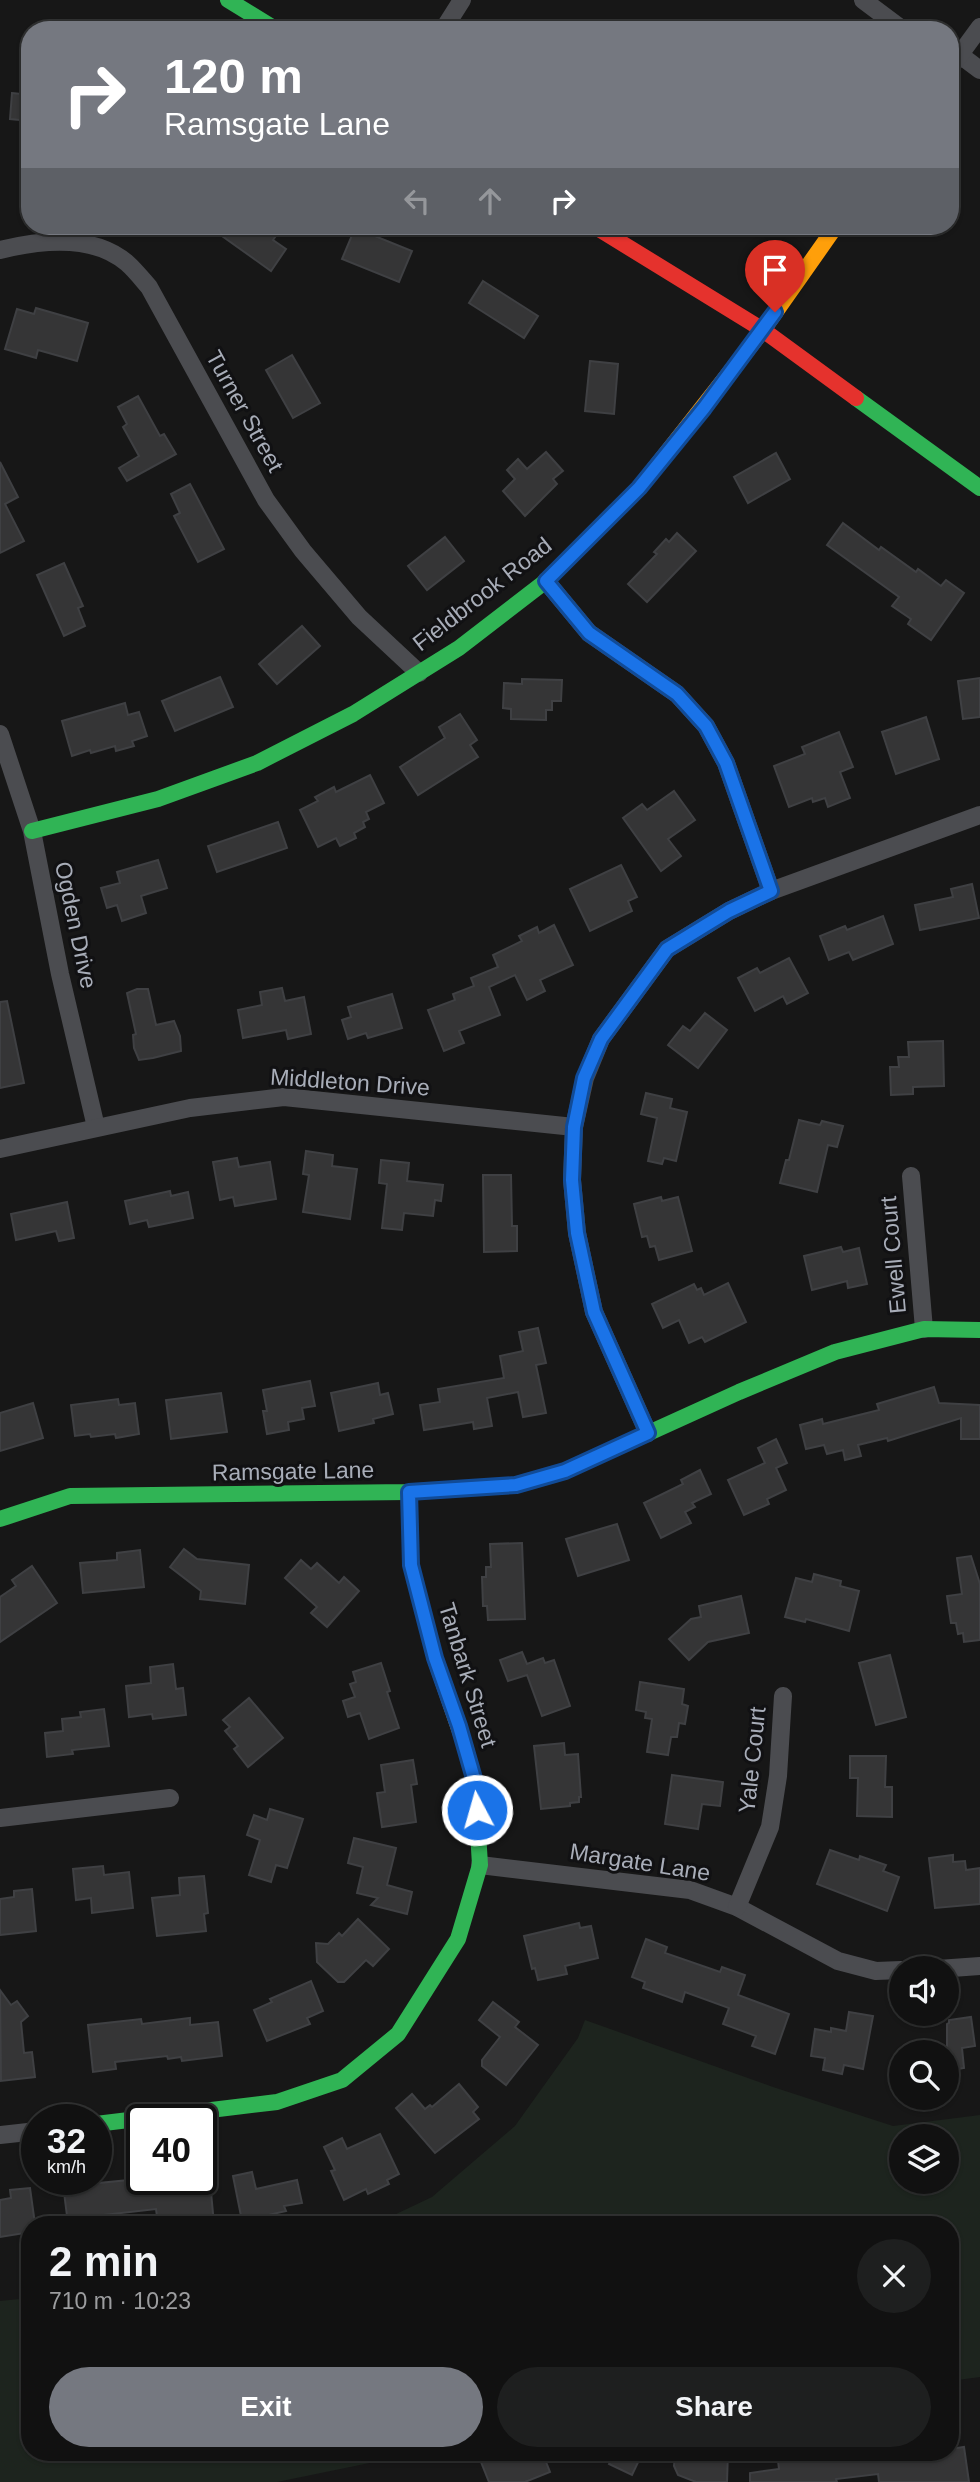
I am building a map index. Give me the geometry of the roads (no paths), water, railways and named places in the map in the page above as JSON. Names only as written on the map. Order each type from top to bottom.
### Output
[{"type":"street","points":[[228,0],[262,21]]},
{"type":"street","points":[[449,21],[462,0]]},
{"type":"street","points":[[863,0],[892,21]]},
{"type":"street","points":[[959,55],[980,27]]},
{"type":"street","points":[[959,65],[980,70]]},
{"type":"street","points":[[609,235],[763,330],[980,488]]},
{"type":"street","name":"Fieldbrook Road","points":[[32,831],[158,799],[257,763],[353,714],[459,648],[546,581],[639,488],[763,330],[830,235]]},
{"type":"street","name":"Turner Street","points":[[0,250],[61,241],[99,247],[126,262],[149,287],[267,500],[288,531],[359,617],[419,673]]},
{"type":"street","points":[[546,581],[589,633],[677,694],[706,726],[726,763],[771,891]]},
{"type":"street","name":"Ogden Drive","points":[[0,734],[32,831],[96,1127]]},
{"type":"street","points":[[648,1433],[594,1312],[577,1233],[572,1180],[574,1127],[584,1078],[601,1039],[667,949],[729,911],[771,891],[980,815]]},
{"type":"street","name":"Middleton Drive","points":[[0,1149],[190,1108],[284,1097],[574,1127]]},
{"type":"street","name":"Ewell Court","points":[[911,1176],[924,1329]]},
{"type":"street","name":"Ramsgate Lane","points":[[0,1519],[70,1496],[409,1492],[516,1485],[565,1471],[835,1352],[924,1329],[980,1331]]},
{"type":"street","name":"Tanbark Street","points":[[112,2122],[276,2102],[342,2080],[398,2034],[457,1939],[480,1865],[475,1782],[435,1658],[411,1565],[409,1492]]},
{"type":"street","name":"Yale Court","points":[[737,1906],[770,1827],[779,1776],[783,1696]]},
{"type":"street","points":[[0,1818],[170,1798]]},
{"type":"street","name":"Margate Lane","points":[[480,1865],[690,1890],[737,1906],[838,1961],[876,1971],[889,1970]]},
{"type":"street","points":[[959,1968],[980,1966]]},
{"type":"street","points":[[0,2134],[21,2132]]}]
